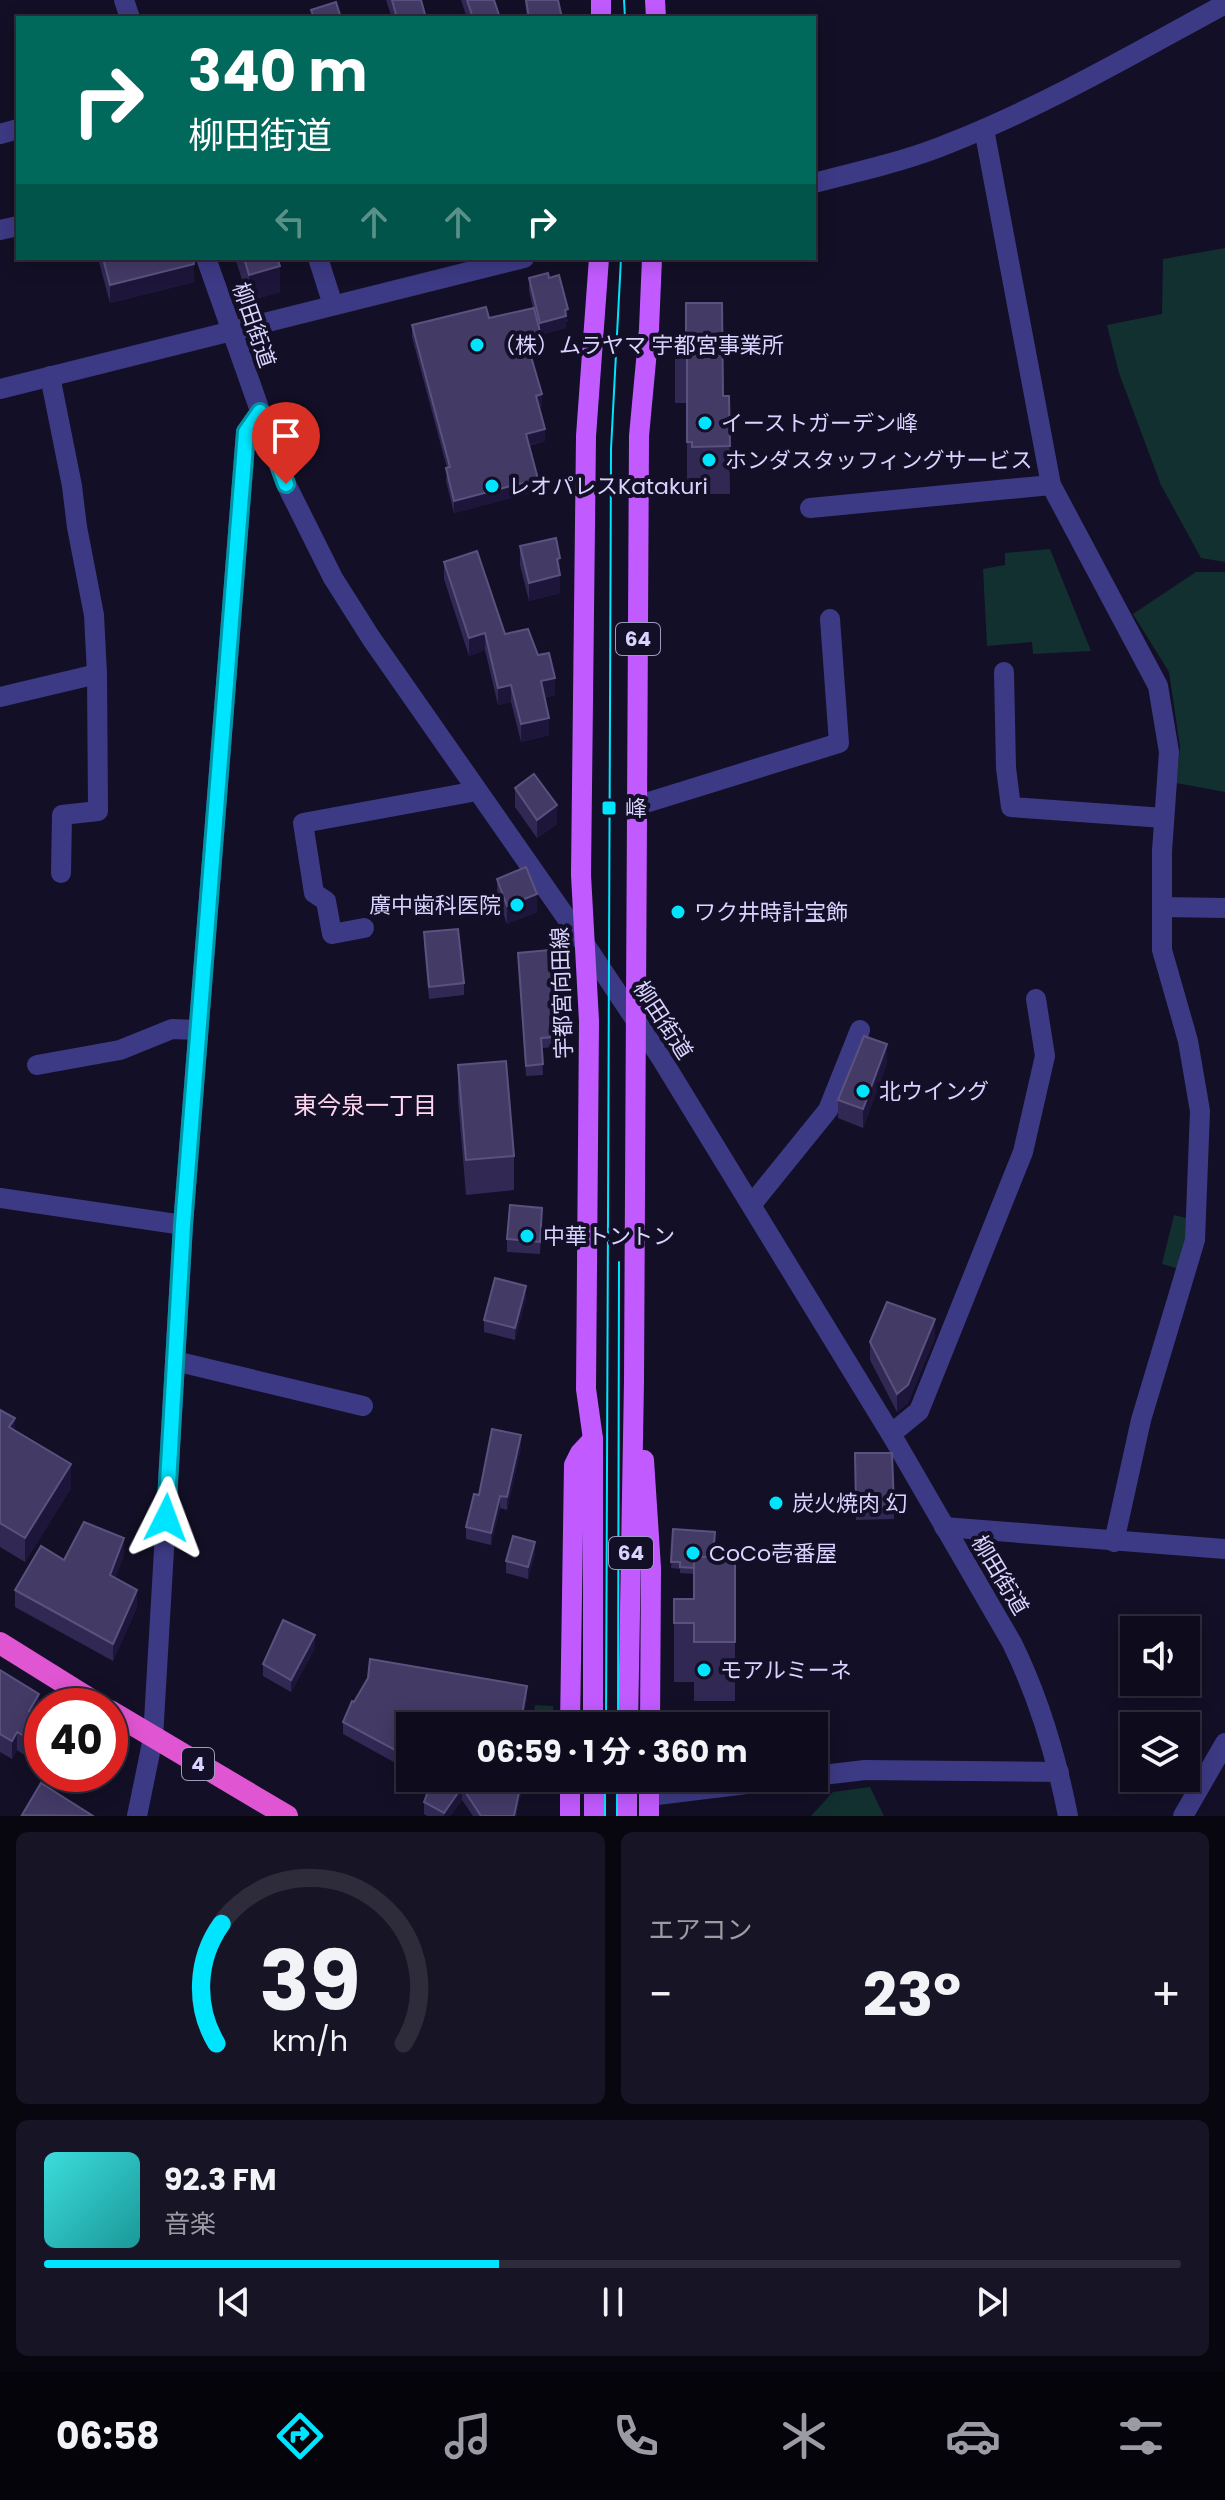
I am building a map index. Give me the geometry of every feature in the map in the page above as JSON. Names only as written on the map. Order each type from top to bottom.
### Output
[{"type":"highway","points":[[0,1643],[72,1688]]},
{"type":"highway","name":"4","points":[[128,1722],[287,1816]]},
{"type":"main road","name":"宇都宮向田線","points":[[593,1712],[593,1439],[586,1389],[589,1021],[581,875],[586,436],[599,260]]},
{"type":"main road","name":"64","points":[[628,1712],[634,1381],[639,436],[652,260]]},
{"type":"main road","points":[[634,1381],[650,1529],[650,1712]]},
{"type":"main road","points":[[570,1712],[574,1465],[593,1439]]},
{"type":"main road","points":[[570,1792],[570,1816]]},
{"type":"main road","points":[[594,1792],[594,1816]]},
{"type":"main road","points":[[627,1792],[627,1816]]},
{"type":"street","points":[[816,182],[946,145],[984,129],[1045,101],[1225,4]]},
{"type":"street","points":[[984,129],[1051,485],[1158,686],[1169,752],[1164,818],[1162,950],[1188,1041],[1200,1111],[1195,1240],[1141,1420],[1114,1542]]},
{"type":"street","name":"柳田街道","points":[[207,260],[286,484],[333,578],[371,638],[661,1058],[891,1434],[1028,1675],[1051,1739],[1068,1816]]},
{"type":"street","points":[[319,260],[333,305]]},
{"type":"street","points":[[0,389],[516,260]]},
{"type":"street","points":[[50,376],[94,615],[97,674],[98,811],[62,815],[61,873]]},
{"type":"street","points":[[137,1816],[153,1738],[183,1225],[246,432],[260,412]]},
{"type":"street","points":[[810,508],[1051,485]]},
{"type":"street","points":[[636,806],[839,743],[830,619]]},
{"type":"street","points":[[1004,672],[1006,768],[1011,807],[1164,818]]},
{"type":"street","points":[[0,697],[97,674]]},
{"type":"street","points":[[364,928],[332,934],[326,901],[314,893],[303,823],[477,791]]},
{"type":"street","points":[[1162,907],[1225,908]]},
{"type":"street","points":[[891,1434],[919,1411],[1023,1152],[1045,1056],[1036,999]]},
{"type":"street","points":[[37,1065],[120,1050],[172,1029],[198,1030]]},
{"type":"street","points":[[752,1204],[828,1110],[860,1030]]},
{"type":"street","points":[[0,1198],[183,1225]]},
{"type":"street","points":[[175,1361],[363,1406]]},
{"type":"street","points":[[944,1527],[1225,1549]]},
{"type":"street","points":[[1183,1816],[1225,1743]]},
{"type":"street","points":[[828,1774],[865,1770],[1059,1772]]},
{"type":"street","points":[[649,1797],[688,1792]]},
{"type":"green space","points":[[1225,248],[1225,562],[1201,558],[1161,485],[1119,373],[1107,325],[1162,314],[1163,259]]},
{"type":"green space","points":[[1050,549],[1091,651],[1033,654],[1032,642],[987,646],[983,569],[1005,565],[1005,553]]},
{"type":"green space","points":[[1196,572],[1225,572],[1225,792],[1176,783],[1180,747],[1169,672],[1133,614]]},
{"type":"green space","points":[[1174,1215],[1190,1219],[1180,1269],[1162,1264]]},
{"type":"green space","points":[[535,1705],[553,1706],[553,1712],[534,1712]]},
{"type":"green space","points":[[870,1787],[884,1816],[811,1816],[833,1792]]},
{"type":"building","points":[[392,0],[421,0],[425,16],[396,16]]},
{"type":"building","points":[[467,0],[494,0],[499,16],[472,16]]},
{"type":"building","points":[[526,0],[558,0],[562,16],[529,16]]},
{"type":"building","points":[[336,2],[340,16],[313,16],[311,10]]},
{"type":"building","points":[[104,260],[193,260],[194,264],[110,285]]},
{"type":"building","points":[[245,260],[278,260],[280,266],[249,275]]},
{"type":"building","points":[[548,273],[549,278],[559,275],[568,309],[565,310],[566,316],[540,323],[529,278]]},
{"type":"building","points":[[686,303],[722,303],[723,396],[729,396],[730,446],[692,447],[692,442],[687,442],[687,355],[675,356],[675,336],[686,336]]},
{"type":"building","points":[[486,307],[489,318],[534,308],[542,340],[527,343],[542,394],[536,396],[545,429],[526,434],[538,479],[454,501],[446,468],[450,467],[412,325]]},
{"type":"building","points":[[556,538],[560,575],[529,583],[520,546]]},
{"type":"building","points":[[477,551],[505,634],[528,629],[538,655],[549,653],[555,678],[541,681],[549,718],[521,724],[511,685],[498,688],[485,633],[469,638],[444,562]]},
{"type":"building","points":[[534,774],[557,805],[537,820],[515,788]]},
{"type":"building","points":[[526,867],[537,894],[507,906],[497,879]]},
{"type":"building","points":[[458,929],[464,983],[429,987],[424,932]]},
{"type":"building","points":[[549,950],[556,1037],[541,1038],[543,1064],[526,1066],[518,953]]},
{"type":"building","points":[[864,1036],[887,1044],[863,1109],[838,1100]]},
{"type":"building","points":[[506,1061],[514,1156],[466,1160],[458,1065]]},
{"type":"building","points":[[510,1205],[542,1208],[540,1242],[507,1239]]},
{"type":"building","points":[[495,1278],[526,1286],[515,1328],[484,1320]]},
{"type":"building","points":[[887,1302],[935,1319],[908,1385],[897,1394],[870,1342]]},
{"type":"building","points":[[0,1410],[15,1418],[9,1427],[71,1464],[25,1538],[0,1523]]},
{"type":"building","points":[[492,1429],[521,1435],[507,1497],[500,1496],[491,1533],[466,1527],[474,1494],[479,1495]]},
{"type":"building","points":[[855,1453],[892,1453],[894,1507],[856,1507]]},
{"type":"building","points":[[84,1522],[124,1538],[110,1575],[137,1590],[113,1644],[15,1590],[41,1546],[64,1560]]},
{"type":"building","name":"CoCo壱番屋","points":[[673,1529],[715,1532],[713,1557],[694,1557],[694,1568],[680,1567],[680,1562],[671,1562]]},
{"type":"building","points":[[513,1536],[535,1542],[528,1567],[506,1561]]},
{"type":"building","points":[[694,1557],[735,1557],[735,1642],[694,1642],[694,1623],[674,1623],[674,1599],[694,1599]]},
{"type":"building","points":[[283,1620],[315,1635],[291,1680],[263,1664]]},
{"type":"building","points":[[370,1659],[527,1686],[522,1712],[396,1712],[396,1750],[343,1722],[352,1701],[368,1678]]},
{"type":"building","points":[[0,1670],[29,1688],[24,1688],[24,1736],[17,1732],[12,1741],[0,1734]]},
{"type":"building","points":[[36,1792],[55,1792],[93,1816],[22,1815]]},
{"type":"building","points":[[428,1792],[459,1792],[444,1813],[424,1802]]},
{"type":"building","points":[[465,1792],[519,1792],[514,1816],[481,1816]]},
{"type":"tram line","points":[[624,0],[625,16]]},
{"type":"tram line","points":[[606,1712],[611,449],[621,260]]},
{"type":"tram line","points":[[618,1712],[619,1262]]},
{"type":"tram line","points":[[605,1792],[605,1816]]},
{"type":"tram line","points":[[617,1792],[617,1816]]},
{"type":"place","name":"（株）ムラヤマ 宇都宮事業所","points":[[477,345]]},
{"type":"place","name":"イーストガーデン峰","points":[[705,423]]},
{"type":"place","name":"ホンダスタッフィングサービス","points":[[709,460]]},
{"type":"place","name":"レオパレスKatakuri","points":[[492,486]]},
{"type":"place","name":"峰","points":[[609,808]]},
{"type":"place","name":"廣中歯科医院","points":[[517,905]]},
{"type":"place","name":"ワク井時計宝飾","points":[[678,912]]},
{"type":"place","name":"北ウイング","points":[[863,1091]]},
{"type":"place","name":"中華トントン","points":[[527,1236]]},
{"type":"place","name":"炭火焼肉 幻","points":[[776,1503]]},
{"type":"place","name":"CoCo壱番屋","points":[[693,1553]]},
{"type":"place","name":"モアルミーネ","points":[[704,1670]]},
{"type":"district","name":"東今泉一丁目","points":[[365,1105]]},
{"type":"route","points":[[166,1518],[183,1225],[246,432],[260,412],[286,484]]}]
